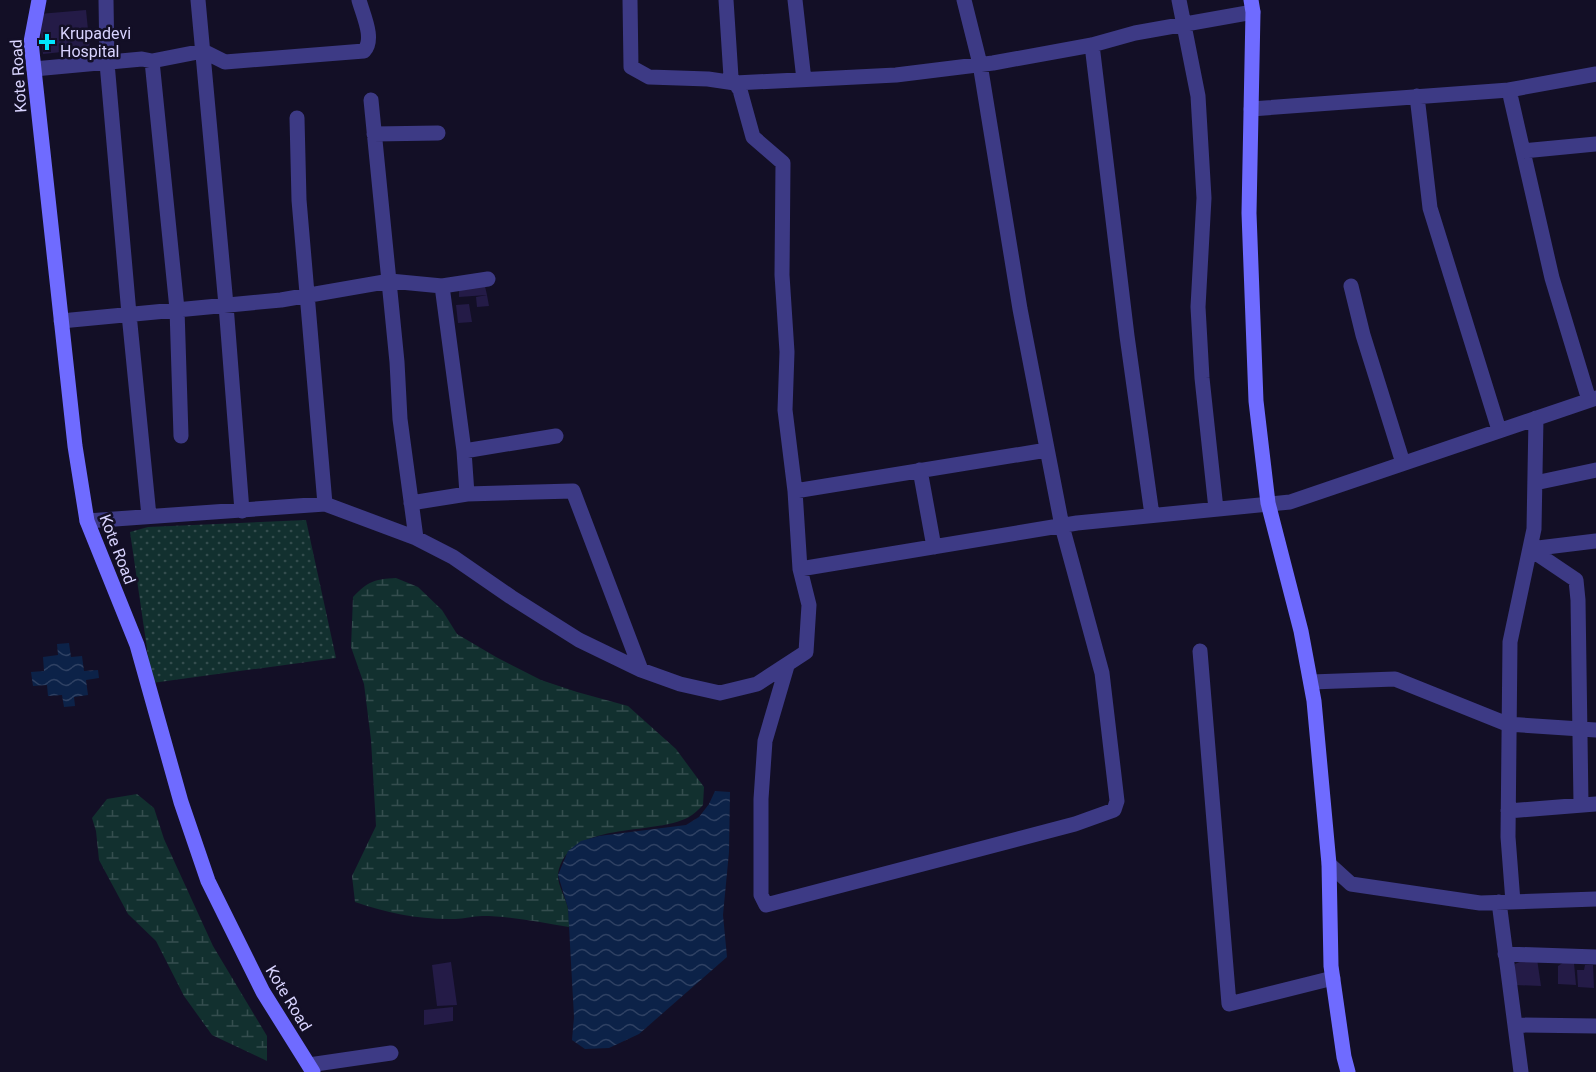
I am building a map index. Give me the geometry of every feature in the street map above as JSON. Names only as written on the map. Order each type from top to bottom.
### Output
[{"type":"street","name":"Kote Road","points":[[39,0],[31,42],[75,446],[87,521],[138,645],[181,802],[208,881],[262,992],[311,1069]]},
{"type":"street","points":[[106,0],[107,63],[149,516]]},
{"type":"street","points":[[198,0],[242,511]]},
{"type":"street","points":[[34,69],[142,59],[152,61],[203,51],[225,62],[364,51],[369,44],[369,37],[359,0]]},
{"type":"street","points":[[630,0],[631,67],[649,76],[735,83],[896,75],[980,64],[1092,45],[1252,6],[1249,213],[1256,401],[1268,503],[1301,631],[1314,701],[1329,864],[1333,978],[1348,1072]]},
{"type":"street","points":[[87,521],[325,504],[416,538],[453,557],[579,640],[641,670],[680,684],[720,693],[757,684],[807,652],[809,606],[800,569],[795,491],[785,410],[787,352],[782,275],[783,163],[753,137],[740,90],[731,77],[726,0]]},
{"type":"street","points":[[795,0],[804,80]]},
{"type":"street","points":[[787,666],[765,741],[761,799],[761,895],[766,905],[1075,824],[1114,810],[1117,801],[1102,673],[1062,526],[1020,309],[980,64],[964,0]]},
{"type":"street","points":[[1179,0],[1198,96],[1204,198],[1198,307],[1202,378],[1216,509]]},
{"type":"street","points":[[1092,45],[1127,336],[1152,516]]},
{"type":"street","points":[[152,61],[177,309],[181,436]]},
{"type":"street","points":[[1251,109],[1509,90],[1596,74]]},
{"type":"street","points":[[800,569],[1062,526],[1290,502],[1592,399],[1552,278],[1509,90]]},
{"type":"street","points":[[1417,96],[1430,208],[1499,430]]},
{"type":"street","points":[[371,100],[390,281],[399,418],[416,538]]},
{"type":"street","points":[[297,118],[299,200],[325,504]]},
{"type":"street","points":[[374,134],[438,133]]},
{"type":"street","points":[[1523,151],[1596,144]]},
{"type":"street","points":[[61,321],[306,296],[390,281],[442,286],[488,279]]},
{"type":"street","points":[[442,286],[464,451],[467,494]]},
{"type":"street","points":[[1351,286],[1363,335],[1403,463]]},
{"type":"street","points":[[1521,1072],[1505,954],[1510,642],[1534,529],[1536,418]]},
{"type":"street","points":[[464,451],[556,436]]},
{"type":"street","points":[[795,491],[1047,450]]},
{"type":"street","points":[[920,470],[934,547]]},
{"type":"street","points":[[1535,483],[1596,470]]},
{"type":"street","points":[[411,503],[467,494],[573,491],[641,670]]},
{"type":"street","points":[[1530,549],[1596,541]]},
{"type":"street","points":[[1508,811],[1589,804],[1579,729],[1576,580],[1530,549]]},
{"type":"street","points":[[1200,651],[1229,1004],[1333,978]]},
{"type":"street","points":[[1311,682],[1395,679],[1509,724],[1596,730]]},
{"type":"street","points":[[1329,864],[1352,884],[1480,903],[1596,899]]},
{"type":"street","points":[[1505,954],[1596,957]]},
{"type":"street","points":[[1515,1025],[1596,1026]]},
{"type":"street","points":[[311,1069],[391,1053]]},
{"type":"green space","points":[[306,520],[336,658],[152,683],[130,532],[148,527]]},
{"type":"green space","points":[[396,578],[418,587],[442,610],[457,634],[496,657],[541,680],[628,706],[676,749],[704,787],[703,805],[689,817],[654,827],[613,832],[594,837],[577,845],[565,857],[558,878],[568,909],[569,927],[493,916],[455,919],[417,917],[355,902],[352,876],[376,826],[371,740],[364,684],[351,647],[353,597],[372,582]]},
{"type":"green space","points":[[137,794],[154,808],[164,839],[213,946],[267,1036],[267,1061],[212,1035],[184,996],[156,941],[128,914],[99,860],[96,831],[92,818],[107,799]]},
{"type":"water","points":[[69,643],[71,657],[82,656],[84,671],[98,670],[99,678],[86,680],[88,695],[74,697],[75,706],[64,707],[62,695],[48,696],[47,685],[33,686],[31,672],[44,671],[43,657],[58,655],[57,644]]},
{"type":"water","points":[[715,791],[730,792],[729,852],[723,915],[727,957],[639,1034],[609,1048],[585,1049],[572,1040],[574,1017],[568,908],[558,875],[568,851],[581,841],[599,836],[686,825],[699,817]]},
{"type":"building","points":[[86,10],[90,49],[43,54],[39,14]]},
{"type":"building","points":[[484,282],[487,295],[459,297],[459,286]]},
{"type":"building","points":[[487,295],[489,306],[477,307],[476,297]]},
{"type":"building","points":[[469,304],[472,322],[458,323],[456,305]]},
{"type":"building","points":[[1537,959],[1541,986],[1515,985],[1515,964],[1524,960]]},
{"type":"building","points":[[451,962],[457,1005],[437,1006],[432,965]]},
{"type":"building","points":[[1564,962],[1574,963],[1576,985],[1558,984],[1558,966]]},
{"type":"building","points":[[1585,965],[1593,965],[1594,988],[1578,987],[1577,970],[1584,970]]},
{"type":"building","points":[[453,1007],[453,1021],[424,1025],[424,1010]]},
{"type":"place","name":"Krupadevi Hospital","points":[[47,42]]}]
